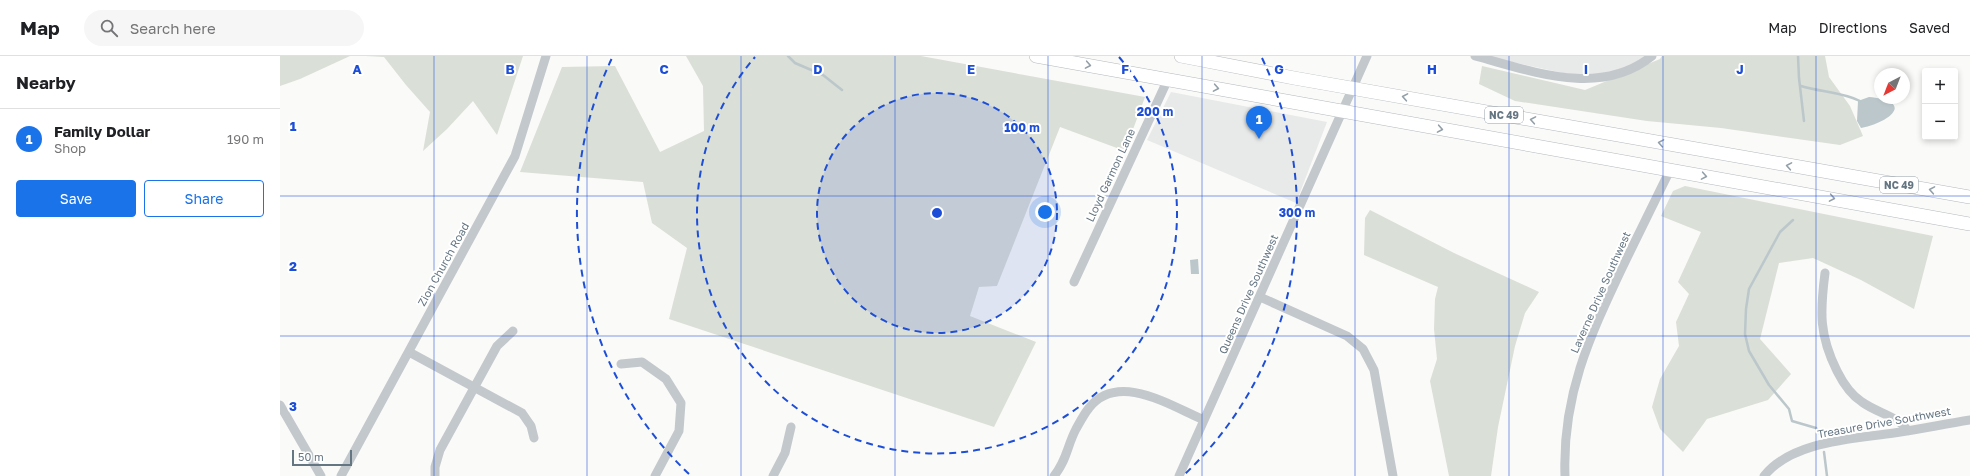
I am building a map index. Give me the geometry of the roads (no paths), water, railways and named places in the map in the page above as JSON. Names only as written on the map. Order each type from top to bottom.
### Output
[{"type":"highway","name":"NC 49","points":[[1036,56],[1970,224]]},
{"type":"highway","name":"NC 49","points":[[1181,56],[1352,88],[1970,197]]},
{"type":"street","name":"Zion Church Road","points":[[342,476],[515,156],[546,56]]},
{"type":"street","name":"Queens Drive Southwest","points":[[1179,476],[1367,56]]},
{"type":"street","points":[[1475,56],[1564,77],[1590,79],[1614,76],[1628,71],[1652,56]]},
{"type":"street","name":"Lloyd Garmon Lane","points":[[1074,282],[1168,79]]},
{"type":"street","name":"Laverne Drive Southwest","points":[[1565,476],[1565,446],[1570,405],[1584,354],[1600,315],[1670,170]]},
{"type":"street","points":[[1825,273],[1822,317],[1823,336],[1830,356],[1842,379],[1861,402],[1901,422],[1908,431]]},
{"type":"street","points":[[1260,297],[1347,336],[1363,349],[1374,370],[1393,476]]},
{"type":"street","points":[[435,476],[435,467],[440,450],[497,346],[513,331]]},
{"type":"street","points":[[409,352],[522,413],[531,426],[534,438]]},
{"type":"street","points":[[621,364],[642,362],[666,379],[681,403],[679,431],[655,476]]},
{"type":"street","points":[[1054,476],[1062,465],[1075,431],[1089,408],[1107,395],[1121,391],[1136,392],[1204,420]]},
{"type":"street","points":[[280,405],[321,476]]},
{"type":"street","name":"Treasure Drive Southwest","points":[[1764,476],[1780,461],[1791,455],[1816,446],[1970,420]]},
{"type":"street","points":[[773,476],[786,453],[791,427]]},
{"type":"waterway","points":[[788,56],[795,63],[823,75],[842,90]]},
{"type":"waterway","points":[[1798,56],[1804,121]]},
{"type":"waterway","points":[[1801,86],[1846,96],[1860,101]]},
{"type":"waterway","points":[[1793,220],[1780,232],[1749,289],[1746,309],[1745,334],[1749,351],[1769,385],[1789,409],[1792,421],[1816,428],[1821,436]]},
{"type":"waterway","points":[[1824,452],[1827,476]]},
{"type":"place","name":"Family Dollar","points":[[1259,139]]}]
